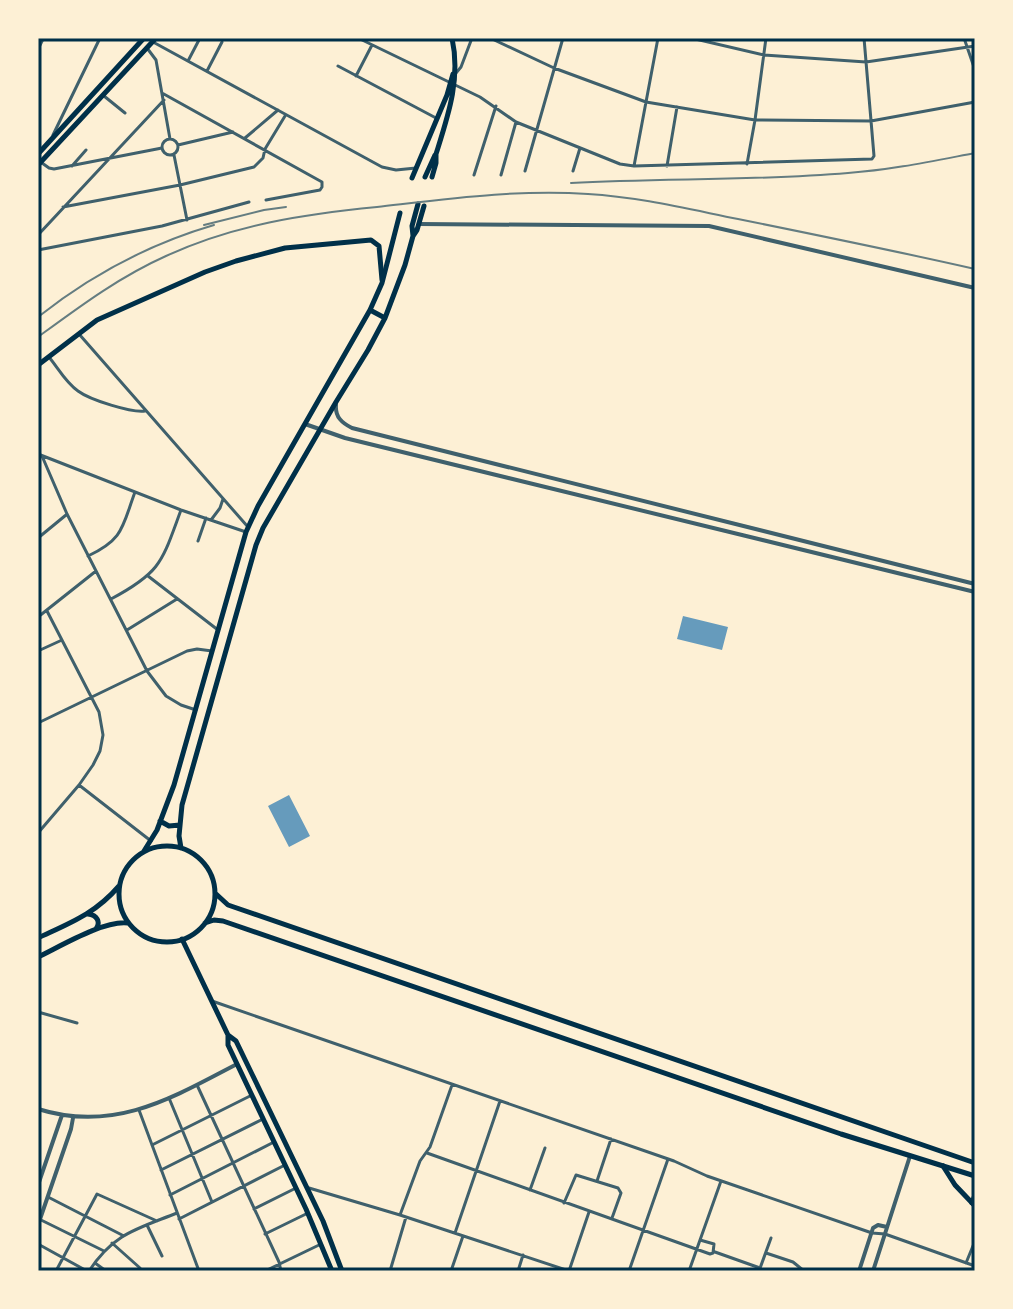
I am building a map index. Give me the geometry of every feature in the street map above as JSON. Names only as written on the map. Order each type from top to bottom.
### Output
[{"type":"main road","points":[[38,154],[144,38]]},
{"type":"main road","points":[[428,177],[436,163],[451,104],[455,62],[452,38]]},
{"type":"main road","points":[[39,164],[155,40]]},
{"type":"main road","points":[[412,178],[453,84]]},
{"type":"main road","points":[[181,848],[182,805],[256,545],[385,318],[419,224],[421,205],[412,226],[413,236]]},
{"type":"main road","points":[[38,938],[100,906],[119,885],[130,863],[151,841],[174,785],[247,529],[370,310],[382,283],[400,213]]},
{"type":"main road","points":[[38,365],[102,318],[205,272],[285,248],[371,240],[379,246],[382,283]]},
{"type":"main road","points":[[370,310],[385,318]]},
{"type":"main road","points":[[160,821],[169,826],[180,825]]},
{"type":"main road","points":[[119,885],[119,901],[128,923],[143,936],[167,942],[182,939],[205,923],[215,893],[210,872],[203,862],[181,848],[158,846],[144,851]]},
{"type":"main road","points":[[215,893],[228,905],[468,997],[861,1141],[975,1176]]},
{"type":"main road","points":[[88,914],[97,919],[95,930]]},
{"type":"main road","points":[[205,923],[223,921],[468,997],[975,1163]]},
{"type":"main road","points":[[38,957],[95,930],[116,923],[128,923]]},
{"type":"main road","points":[[182,939],[332,1271]]},
{"type":"main road","points":[[228,1035],[236,1041],[307,1188],[342,1270]]},
{"type":"main road","points":[[943,1165],[973,1205]]},
{"type":"main road","points":[[973,1205],[975,1195]]},
{"type":"street","points":[[38,48],[43,38]]},
{"type":"street","points":[[50,141],[100,38]]},
{"type":"street","points":[[188,61],[200,38]]},
{"type":"street","points":[[358,38],[496,106],[516,122],[624,165],[634,166],[871,159],[874,156],[864,38]]},
{"type":"street","points":[[454,74],[461,67],[472,38]]},
{"type":"street","points":[[490,38],[554,68],[646,102],[755,120],[871,121],[975,102]]},
{"type":"street","points":[[525,171],[563,38]]},
{"type":"street","points":[[634,166],[658,38]]},
{"type":"street","points":[[691,38],[764,55],[866,62],[975,46]]},
{"type":"street","points":[[747,164],[766,38]]},
{"type":"street","points":[[964,38],[975,70]]},
{"type":"street","points":[[155,40],[382,167],[396,170],[416,168]]},
{"type":"street","points":[[207,71],[222,42]]},
{"type":"street","points":[[356,76],[372,45]]},
{"type":"street","points":[[147,48],[156,60],[170,139]]},
{"type":"street","points":[[338,66],[436,118]]},
{"type":"street","points":[[162,93],[320,179],[323,184],[320,190],[266,200]]},
{"type":"street","points":[[104,96],[125,113]]},
{"type":"street","points":[[38,235],[164,100]]},
{"type":"street","points":[[474,175],[496,106]]},
{"type":"street","points":[[667,166],[677,107]]},
{"type":"street","points":[[245,138],[278,110]]},
{"type":"street","points":[[63,207],[180,185],[254,167],[261,162],[265,149],[286,114]]},
{"type":"street","points":[[501,175],[516,122]]},
{"type":"street","points":[[178,145],[234,132]]},
{"type":"street","points":[[170,139],[178,145],[174,155],[166,155],[162,148],[164,142],[170,139]]},
{"type":"street","points":[[39,164],[51,169],[162,148]]},
{"type":"street","points":[[573,171],[580,148]]},
{"type":"street","points":[[72,166],[86,150]]},
{"type":"street","points":[[174,155],[187,220]]},
{"type":"street","points":[[38,250],[187,220],[249,202]]},
{"type":"street","points":[[419,224],[709,226],[975,288]]},
{"type":"street","points":[[79,334],[247,529]]},
{"type":"street","points":[[49,357],[80,393],[134,411],[145,411]]},
{"type":"street","points":[[336,402],[337,416],[352,428],[975,584]]},
{"type":"street","points":[[305,424],[345,438],[975,592]]},
{"type":"street","points":[[40,455],[181,510],[247,529]]},
{"type":"street","points":[[40,455],[147,671],[166,696],[196,710]]},
{"type":"street","points":[[88,556],[114,541],[135,492]]},
{"type":"street","points":[[198,541],[223,499]]},
{"type":"street","points":[[111,599],[136,586],[156,568],[181,510]]},
{"type":"street","points":[[38,538],[67,514]]},
{"type":"street","points":[[850,562],[852,554]]},
{"type":"street","points":[[38,617],[96,571]]},
{"type":"street","points":[[148,576],[218,631]]},
{"type":"street","points":[[127,630],[177,599]]},
{"type":"street","points":[[38,833],[79,785],[97,758],[102,743],[101,719],[47,611]]},
{"type":"street","points":[[38,651],[62,640]]},
{"type":"street","points":[[38,723],[190,650],[212,651]]},
{"type":"street","points":[[79,785],[151,841]]},
{"type":"street","points":[[212,1001],[668,1159],[721,1181],[975,1266]]},
{"type":"street","points":[[38,1012],[77,1023]]},
{"type":"street","points":[[38,1109],[73,1117],[108,1116],[139,1110],[237,1064]]},
{"type":"street","points":[[197,1084],[281,1271]]},
{"type":"street","points":[[400,1215],[452,1084]]},
{"type":"street","points":[[152,1145],[252,1095]]},
{"type":"street","points":[[169,1098],[212,1202]]},
{"type":"street","points":[[455,1233],[500,1101]]},
{"type":"street","points":[[139,1110],[199,1271]]},
{"type":"street","points":[[38,1185],[62,1115]]},
{"type":"street","points":[[73,1117],[39,1221],[104,1251]]},
{"type":"street","points":[[161,1170],[263,1119]]},
{"type":"street","points":[[597,1181],[611,1139]]},
{"type":"street","points":[[170,1195],[274,1142]]},
{"type":"street","points":[[530,1190],[545,1148]]},
{"type":"street","points":[[427,1153],[589,1212],[711,1254],[714,1251],[760,1269],[771,1238]]},
{"type":"street","points":[[873,1271],[910,1156]]},
{"type":"street","points":[[629,1271],[668,1159]]},
{"type":"street","points":[[179,1219],[285,1165]]},
{"type":"street","points":[[44,1167],[57,1172]]},
{"type":"street","points":[[564,1203],[576,1175],[597,1181],[621,1190],[612,1219]]},
{"type":"street","points":[[689,1271],[721,1181]]},
{"type":"street","points":[[254,1209],[296,1188]]},
{"type":"street","points":[[307,1188],[569,1271],[589,1212]]},
{"type":"street","points":[[56,1271],[98,1193],[157,1221]]},
{"type":"street","points":[[48,1197],[122,1235]]},
{"type":"street","points":[[38,1244],[88,1271],[122,1235],[177,1213]]},
{"type":"street","points":[[265,1234],[308,1213]]},
{"type":"street","points":[[390,1271],[406,1217]]},
{"type":"street","points":[[147,1225],[162,1256]]},
{"type":"street","points":[[859,1271],[876,1226],[887,1227]]},
{"type":"street","points":[[451,1271],[463,1236]]},
{"type":"street","points":[[700,1240],[714,1244],[714,1251]]},
{"type":"street","points":[[966,1263],[975,1241]]},
{"type":"street","points":[[112,1243],[140,1268]]},
{"type":"street","points":[[265,1271],[322,1244]]},
{"type":"street","points":[[766,1253],[793,1262],[804,1271]]},
{"type":"street","points":[[518,1271],[523,1255]]},
{"type":"street","points":[[95,1263],[106,1271]]},
{"type":"street","points":[[342,1270],[350,1271]]},
{"type":"water","points":[[683,616],[728,627],[722,650],[677,639]]},
{"type":"water","points":[[289,795],[310,836],[289,847],[268,806]]},
{"type":"railway","points":[[571,183],[848,173],[975,153]]},
{"type":"railway","points":[[38,337],[132,273],[217,236],[269,222],[323,213],[482,196],[562,193],[626,198],[975,269]]},
{"type":"railway","points":[[204,225],[286,207]]},
{"type":"railway","points":[[38,317],[122,262],[167,241],[214,225]]}]
